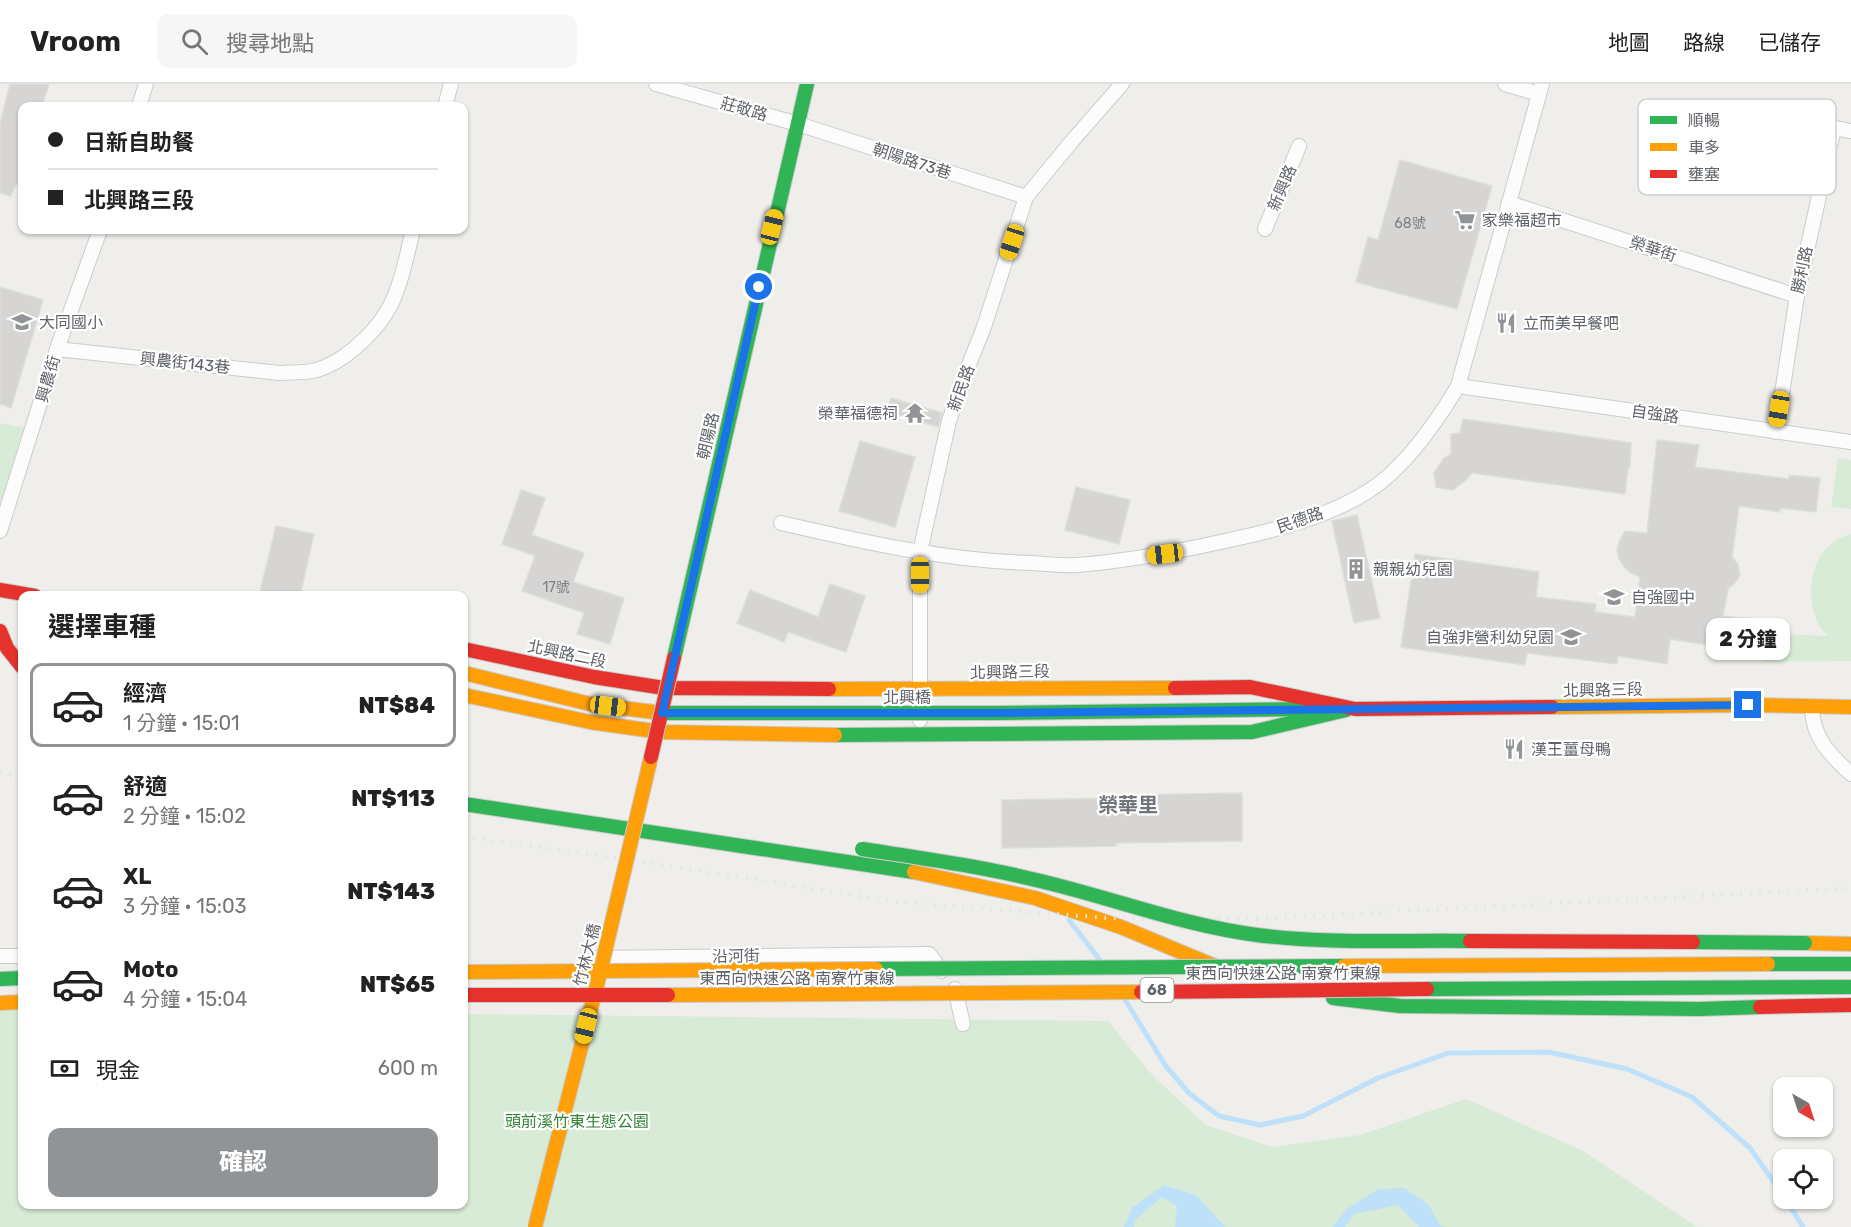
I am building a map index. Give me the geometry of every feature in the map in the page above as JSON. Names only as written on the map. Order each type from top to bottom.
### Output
[{"type":"main road","name":"朝陽路","points":[[642,795],[807,84]]},
{"type":"main road","points":[[0,590],[18,593]]},
{"type":"main road","points":[[0,614],[18,639]]},
{"type":"main road","points":[[0,631],[7,648],[18,662]]},
{"type":"main road","name":"北興路二段","points":[[468,650],[594,677],[664,688]]},
{"type":"main road","name":"北興橋","points":[[468,675],[590,704],[662,713],[994,713],[1355,709]]},
{"type":"main road","name":"北興路三段","points":[[664,688],[921,690],[1250,687],[1355,709]]},
{"type":"main road","name":"北興路三段","points":[[468,696],[590,722],[661,732],[847,735],[1251,732],[1355,709],[1748,705],[1851,707]]},
{"type":"main road","points":[[468,791],[556,804]]},
{"type":"main road","name":"竹林大橋","points":[[535,1227],[642,795]]},
{"type":"main road","points":[[468,805],[861,864],[945,878],[1035,898],[1121,927],[1199,961],[1257,981],[1321,997],[1400,1006],[1699,1009],[1851,1005]]},
{"type":"main road","points":[[626,814],[650,818]]},
{"type":"main road","points":[[850,848],[953,862],[1038,880],[1201,925],[1257,935],[1319,940],[1851,944]]},
{"type":"main road","name":"東西向快速公路 南寮竹東線","points":[[468,972],[1851,964]]},
{"type":"main road","points":[[0,979],[18,978]]},
{"type":"main road","name":"東西向快速公路 南寮竹東線","points":[[468,995],[1851,987]]},
{"type":"main road","points":[[0,1003],[18,1002]]},
{"type":"street","points":[[140,102],[146,84]]},
{"type":"street","points":[[446,102],[451,84]]},
{"type":"street","name":"莊敬路","points":[[656,84],[798,124]]},
{"type":"street","name":"新民路","points":[[920,734],[920,552],[949,421],[984,327],[1026,197],[1122,84]]},
{"type":"street","points":[[1504,84],[1541,89]]},
{"type":"street","name":"民德路","points":[[781,523],[920,552],[998,562],[1076,565],[1165,554],[1254,535],[1307,519],[1368,492],[1401,463],[1435,424],[1458,386],[1541,89]]},
{"type":"street","name":"朝陽路73巷","points":[[798,124],[1026,197]]},
{"type":"street","name":"勝利路","points":[[1836,128],[1851,132]]},
{"type":"street","name":"新興路","points":[[1265,229],[1299,146]]},
{"type":"street","name":"勝利路","points":[[1776,432],[1797,296],[1819,195]]},
{"type":"street","name":"榮華街","points":[[1509,203],[1797,296]]},
{"type":"street","name":"興農街","points":[[0,531],[57,349],[99,234]]},
{"type":"street","name":"興農街143巷","points":[[57,349],[279,373],[313,370],[341,359],[387,312],[401,275],[412,234]]},
{"type":"street","name":"自強路","points":[[1458,386],[1851,442]]},
{"type":"street","points":[[1812,707],[1814,727],[1820,739],[1829,752],[1851,774]]},
{"type":"street","name":"沿河街","points":[[468,961],[928,954],[954,985],[963,1024]]},
{"type":"street","points":[[0,956],[18,956]]},
{"type":"green space","points":[[0,423],[25,428],[0,527]]},
{"type":"green space","points":[[1838,458],[1851,460],[1851,509],[1831,507]]},
{"type":"green space","points":[[1851,534],[1851,661],[1763,662],[1764,633],[1828,636],[1820,626],[1814,612],[1811,584],[1819,558],[1827,548],[1838,539]]},
{"type":"green space","name":"頭前溪竹東生態公園","points":[[0,1002],[18,1003],[18,1209],[468,1209],[468,1014],[1108,1021],[1153,1076],[1206,1125],[1272,1147],[1360,1135],[1466,1099],[1583,1151],[1697,1227],[0,1227]]},
{"type":"water","points":[[1164,1185],[1196,1195],[1225,1227],[1175,1227],[1177,1206],[1162,1197],[1135,1220],[1134,1227],[1124,1227],[1132,1208]]},
{"type":"water","points":[[1404,1188],[1428,1204],[1440,1225],[1446,1227],[1419,1227],[1398,1205],[1354,1214],[1345,1227],[1332,1227],[1347,1209],[1378,1189]]},
{"type":"building","points":[[10,84],[49,84],[43,102],[18,102],[18,185],[16,184],[11,196],[0,193],[0,123]]},
{"type":"building","points":[[1400,160],[1492,186],[1457,309],[1356,282],[1368,237],[1378,240]]},
{"type":"building","points":[[0,287],[43,300],[11,408],[0,404]]},
{"type":"building","name":"榮華福德祠","points":[[891,398],[942,413],[938,427],[887,412]]},
{"type":"building","points":[[1463,419],[1631,443],[1630,468],[1628,468],[1625,494],[1472,473],[1453,490],[1436,487],[1434,473],[1444,458],[1451,454],[1451,434],[1460,433]]},
{"type":"building","points":[[1657,440],[1699,445],[1695,467],[1789,479],[1789,475],[1820,478],[1816,512],[1780,508],[1780,512],[1739,506],[1732,557],[1738,564],[1740,575],[1728,589],[1723,616],[1751,619],[1745,651],[1670,639],[1667,664],[1618,656],[1617,664],[1527,653],[1525,665],[1401,647],[1415,554],[1539,572],[1536,597],[1596,604],[1595,612],[1635,617],[1640,577],[1625,568],[1617,551],[1625,531],[1647,533]]},
{"type":"building","points":[[860,441],[915,457],[895,527],[839,511]]},
{"type":"building","points":[[1076,487],[1130,500],[1119,544],[1065,530]]},
{"type":"building","points":[[521,490],[545,498],[532,535],[584,553],[573,582],[624,598],[610,644],[577,634],[584,613],[522,591],[535,556],[502,544]]},
{"type":"building","name":"親親幼兒園","points":[[1357,515],[1380,618],[1354,623],[1332,521]]},
{"type":"building","points":[[276,526],[314,534],[301,591],[260,591]]},
{"type":"building","points":[[830,584],[865,596],[846,652],[788,632],[784,642],[737,623],[750,590],[818,617]]},
{"type":"building","points":[[1242,793],[1242,841],[1002,848],[1002,800]]},
{"type":"waterway","points":[[1069,920],[1100,960]]},
{"type":"waterway","points":[[1124,998],[1165,1065],[1189,1093],[1219,1116],[1260,1125],[1303,1116],[1378,1078],[1448,1053],[1549,1052],[1627,1069],[1692,1097],[1750,1148],[1773,1181]]},
{"type":"waterway","points":[[1792,1209],[1803,1227]]},
{"type":"railway","points":[[0,772],[18,775]]},
{"type":"railway","points":[[468,838],[625,859],[897,902],[1107,918],[1255,919],[1851,888]]},
{"type":"traffic: fast","points":[[674,658],[807,84]]},
{"type":"traffic: fast","points":[[994,713],[1313,709]]},
{"type":"traffic: fast","points":[[835,735],[1252,732],[1346,710]]},
{"type":"traffic: fast","points":[[662,713],[994,713]]},
{"type":"traffic: fast","points":[[468,805],[914,872]]},
{"type":"traffic: fast","points":[[862,849],[1015,875],[1201,925],[1257,935],[1336,941],[1470,941]]},
{"type":"traffic: fast","points":[[1693,942],[1805,943]]},
{"type":"traffic: fast","points":[[1768,964],[1851,964]]},
{"type":"traffic: fast","points":[[876,969],[1344,966]]},
{"type":"traffic: fast","points":[[0,979],[18,978]]},
{"type":"traffic: fast","points":[[1427,989],[1851,987]]},
{"type":"traffic: fast","points":[[1333,998],[1400,1006],[1699,1009],[1760,1007]]},
{"type":"traffic: slow","points":[[468,674],[590,704],[662,713]]},
{"type":"traffic: slow","points":[[829,689],[1175,688]]},
{"type":"traffic: slow","points":[[468,696],[590,722],[661,732],[835,735]]},
{"type":"traffic: slow","points":[[1552,707],[1748,705],[1851,707]]},
{"type":"traffic: slow","points":[[535,1227],[598,981],[651,757]]},
{"type":"traffic: slow","points":[[914,872],[1035,898],[1121,927],[1217,967]]},
{"type":"traffic: slow","points":[[1805,943],[1851,944]]},
{"type":"traffic: slow","points":[[1344,966],[1768,964]]},
{"type":"traffic: slow","points":[[468,972],[876,969]]},
{"type":"traffic: slow","points":[[668,995],[1141,992]]},
{"type":"traffic: slow","points":[[0,1003],[18,1002]]},
{"type":"traffic: jam","points":[[0,590],[18,593]]},
{"type":"traffic: jam","points":[[0,631],[7,648],[18,662]]},
{"type":"traffic: jam","points":[[468,650],[594,677],[664,688],[829,689]]},
{"type":"traffic: jam","points":[[651,757],[674,658]]},
{"type":"traffic: jam","points":[[1175,688],[1250,687],[1355,709],[1552,707]]},
{"type":"traffic: jam","points":[[1470,941],[1693,942]]},
{"type":"traffic: jam","points":[[1141,992],[1427,989]]},
{"type":"traffic: jam","points":[[468,995],[668,995]]},
{"type":"traffic: jam","points":[[1760,1007],[1851,1005]]},
{"type":"place","name":"家樂福超市","points":[[1465,220]]},
{"type":"place","name":"大同國小","points":[[22,322]]},
{"type":"place","name":"立而美早餐吧","points":[[1506,323]]},
{"type":"place","name":"榮華福德祠","points":[[915,413]]},
{"type":"place","name":"親親幼兒園","points":[[1356,569]]},
{"type":"place","name":"自強國中","points":[[1614,597]]},
{"type":"place","name":"自強非營利幼兒園","points":[[1571,637]]},
{"type":"place","name":"漢王薑母鴨","points":[[1514,749]]},
{"type":"district","name":"榮華里","points":[[1128,805]]},
{"type":"route","points":[[759,287],[662,713],[994,713],[1748,705]]}]
